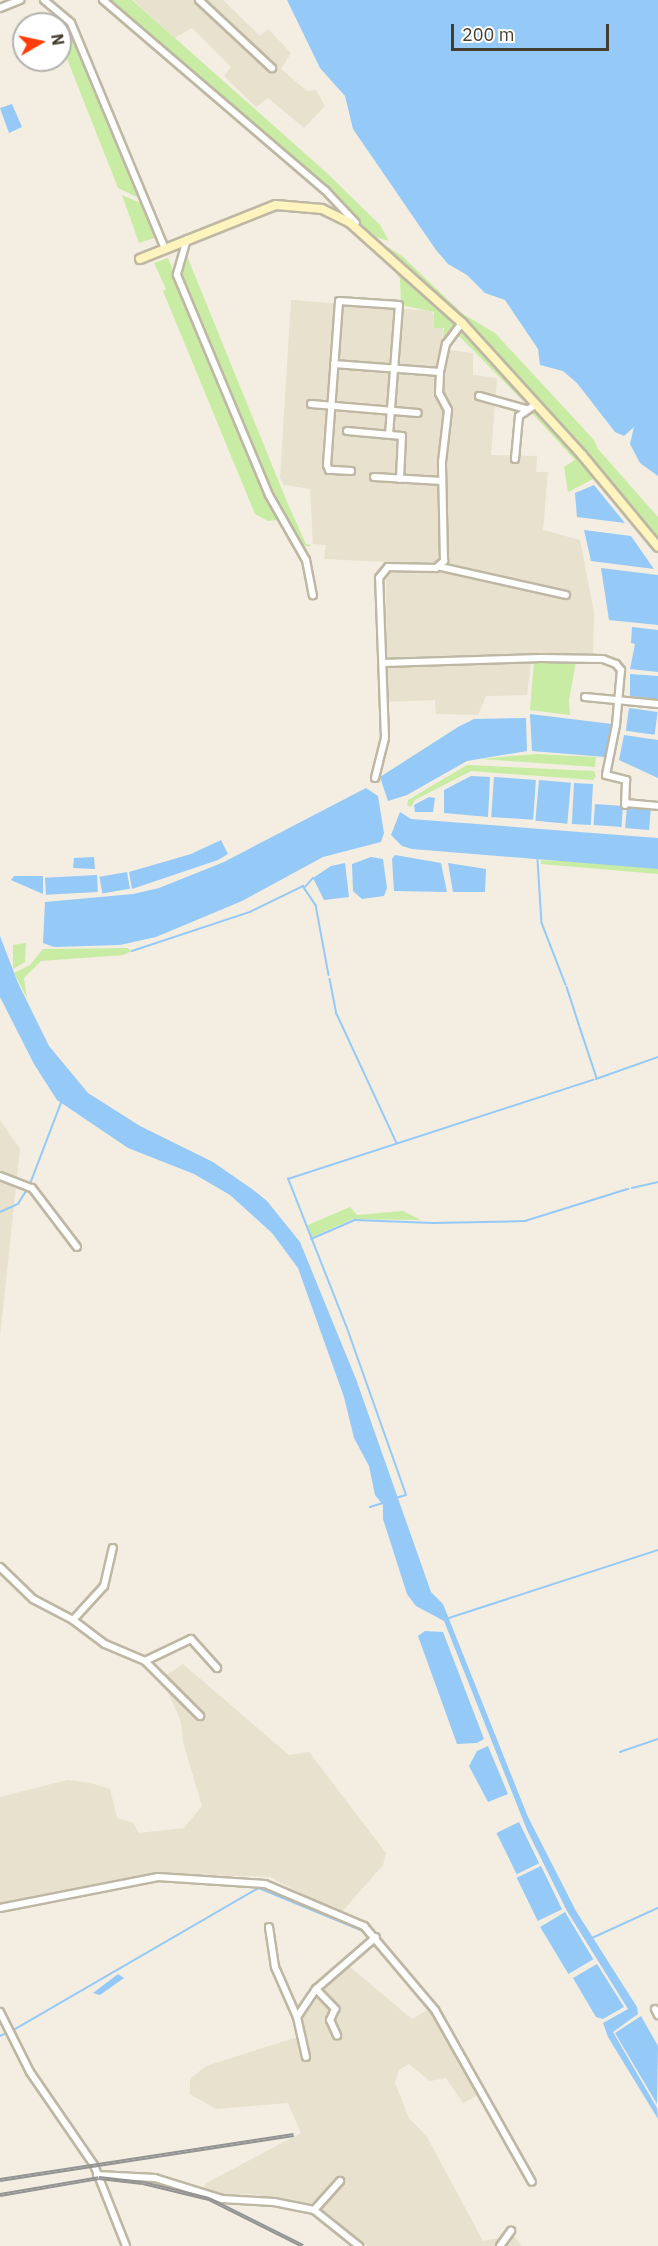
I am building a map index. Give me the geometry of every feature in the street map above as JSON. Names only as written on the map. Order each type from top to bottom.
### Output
[{"type":"street","points":[[0,8],[20,0]]},
{"type":"street","points":[[44,0],[71,23],[165,249]]},
{"type":"street","points":[[103,0],[325,190],[360,228],[462,323],[536,404],[658,547]]},
{"type":"street","points":[[199,0],[272,68]]},
{"type":"street","points":[[140,259],[276,205],[322,209],[360,228]]},
{"type":"street","points":[[188,239],[177,275],[269,495],[306,560],[313,595]]},
{"type":"street","points":[[351,471],[329,470],[327,465],[339,301],[399,305],[389,434]]},
{"type":"street","points":[[441,567],[445,548],[442,481],[448,410],[439,393],[440,372],[446,344],[462,323]]},
{"type":"street","points":[[334,364],[440,372]]},
{"type":"street","points":[[479,396],[526,409]]},
{"type":"street","points":[[311,404],[418,413]]},
{"type":"street","points":[[515,459],[517,422],[526,409],[536,404]]},
{"type":"street","points":[[347,431],[402,436],[400,479]]},
{"type":"street","points":[[374,477],[442,481]]},
{"type":"street","points":[[375,778],[385,738],[382,570],[441,567],[566,595]]},
{"type":"street","points":[[383,663],[603,659],[621,670],[616,701],[616,725],[606,775],[626,780],[625,804],[658,806]]},
{"type":"street","points":[[585,697],[658,704]]},
{"type":"street","points":[[0,1176],[32,1188],[77,1247]]},
{"type":"street","points":[[73,1620],[104,1586],[113,1548]]},
{"type":"street","points":[[0,1568],[33,1599],[73,1620],[105,1644],[146,1661],[200,1716]]},
{"type":"street","points":[[146,1661],[191,1639],[217,1668]]},
{"type":"street","points":[[0,1908],[158,1877],[265,1884],[364,1926],[376,1937],[435,2010],[532,2182]]},
{"type":"street","points":[[269,1927],[275,1967],[297,2017],[306,2057]]},
{"type":"street","points":[[297,2017],[316,1989],[376,1937]]},
{"type":"street","points":[[316,1989],[335,2009],[330,2020],[336,2035]]},
{"type":"street","points":[[0,2012],[30,2072],[97,2175],[126,2246]]},
{"type":"street","points":[[97,2175],[155,2178],[222,2199],[274,2202],[314,2210],[359,2246]]},
{"type":"street","points":[[314,2210],[340,2181]]},
{"type":"street","points":[[500,2246],[511,2231]]},
{"type":"shaded area","points":[[133,0],[223,0],[260,36],[268,29],[291,53],[281,69],[307,91],[316,90],[325,106],[304,128],[268,98],[256,107],[224,76],[231,67],[192,28],[175,38]]},
{"type":"shaded area","points":[[291,300],[431,311],[443,329],[441,349],[473,353],[473,375],[497,378],[491,455],[537,456],[536,472],[548,472],[543,530],[580,540],[594,612],[593,655],[531,663],[527,695],[486,696],[478,715],[436,714],[435,700],[387,702],[386,562],[324,559],[326,545],[313,544],[310,489],[284,485],[280,478]]},
{"type":"shaded area","points":[[0,1120],[20,1149],[0,1337]]},
{"type":"shaded area","points":[[183,1664],[289,1755],[309,1752],[386,1853],[383,1865],[340,1914],[270,1877],[159,1874],[0,1903],[0,1797],[67,1780],[91,1783],[110,1789],[117,1818],[133,1823],[139,1833],[184,1828],[202,1806],[183,1742],[181,1722],[162,1678]]},
{"type":"shaded area","points":[[344,1962],[412,2019],[431,2008],[478,2095],[463,2103],[446,2078],[430,2081],[409,2064],[399,2070],[395,2083],[409,2118],[427,2137],[483,2241],[513,2235],[522,2246],[367,2246],[326,2212],[294,2202],[250,2194],[220,2196],[206,2191],[204,2185],[212,2180],[301,2133],[288,2103],[216,2109],[190,2094],[190,2079],[206,2066],[301,2036],[303,2018]]},
{"type":"green space","points":[[107,0],[132,0],[328,174],[380,225],[389,241],[376,237]]},
{"type":"green space","points":[[72,30],[141,199],[118,188],[72,71]]},
{"type":"green space","points":[[122,195],[145,205],[157,237],[139,243]]},
{"type":"green space","points":[[383,244],[402,256],[463,314],[495,333],[594,440],[598,449],[658,517],[658,542],[464,323]]},
{"type":"green space","points":[[377,251],[455,323],[442,344],[444,328],[434,328],[434,312],[401,305],[400,278]]},
{"type":"green space","points":[[187,256],[287,502],[306,544],[311,545],[308,547],[301,544],[272,492],[180,274]]},
{"type":"green space","points":[[168,258],[278,520],[268,521],[255,514],[163,291],[166,289],[154,263]]},
{"type":"green space","points":[[462,331],[496,364],[530,404],[528,406],[458,335]]},
{"type":"green space","points":[[534,409],[595,478],[568,492],[564,467],[575,460],[530,411]]},
{"type":"green space","points":[[534,661],[576,662],[569,700],[570,715],[530,710]]},
{"type":"green space","points":[[536,754],[596,757],[595,767],[481,759]]},
{"type":"green space","points":[[467,765],[594,771],[596,776],[593,780],[471,771],[415,800],[411,807],[407,805],[408,800]]},
{"type":"green space","points":[[541,860],[630,865],[658,869],[658,874],[541,864]]},
{"type":"green space","points":[[26,943],[25,962],[13,969],[13,945]]},
{"type":"green space","points":[[127,948],[132,951],[123,955],[41,961],[24,978],[27,998],[14,973],[30,965],[43,949]]},
{"type":"green space","points":[[350,1207],[357,1215],[403,1211],[421,1220],[353,1219],[312,1237],[308,1225]]},
{"type":"water","points":[[287,0],[658,0],[658,476],[640,463],[630,444],[634,427],[624,436],[615,432],[577,383],[563,371],[540,365],[538,349],[505,300],[485,293],[467,275],[448,264],[436,250],[353,129],[345,96],[320,68]]},
{"type":"water","points":[[12,104],[22,127],[9,133],[0,108]]},
{"type":"water","points":[[594,485],[625,523],[577,517],[575,493]]},
{"type":"water","points":[[584,530],[631,536],[654,569],[591,561]]},
{"type":"water","points":[[601,568],[658,575],[658,625],[609,620]]},
{"type":"water","points":[[632,627],[658,630],[658,672],[630,669],[635,644],[631,643]]},
{"type":"water","points":[[630,674],[658,676],[658,699],[630,696]]},
{"type":"water","points":[[629,708],[658,712],[655,735],[626,731]]},
{"type":"water","points":[[530,714],[612,724],[605,757],[532,751]]},
{"type":"water","points":[[526,718],[527,751],[467,761],[407,795],[388,801],[380,777],[458,727],[474,719]]},
{"type":"water","points":[[624,735],[658,740],[658,778],[619,760]]},
{"type":"water","points":[[471,776],[490,777],[488,817],[444,813],[444,790]]},
{"type":"water","points":[[494,777],[536,780],[533,820],[491,817]]},
{"type":"water","points":[[539,780],[571,783],[567,824],[535,821]]},
{"type":"water","points":[[574,783],[593,784],[591,825],[572,824]]},
{"type":"water","points":[[366,788],[378,796],[384,833],[381,842],[323,857],[242,901],[156,937],[120,945],[54,947],[43,943],[45,902],[133,894],[159,888],[224,862]]},
{"type":"water","points":[[429,797],[435,798],[433,812],[415,812],[414,805]]},
{"type":"water","points":[[595,804],[623,806],[621,827],[594,825]]},
{"type":"water","points":[[627,806],[651,808],[649,830],[625,828]]},
{"type":"water","points":[[400,812],[411,819],[658,838],[658,869],[412,849],[402,846],[391,835]]},
{"type":"water","points":[[221,840],[228,854],[218,860],[132,889],[129,872],[191,854]]},
{"type":"water","points":[[395,855],[441,863],[447,892],[394,891],[392,859]]},
{"type":"water","points":[[94,857],[95,869],[73,868],[74,858]]},
{"type":"water","points":[[371,857],[383,859],[387,888],[384,896],[362,899],[353,891],[352,864]]},
{"type":"water","points":[[345,863],[349,897],[324,900],[313,878],[331,866]]},
{"type":"water","points":[[448,863],[486,869],[485,892],[453,892]]},
{"type":"water","points":[[127,872],[130,889],[102,894],[99,877]]},
{"type":"water","points":[[97,875],[98,892],[46,895],[45,878]]},
{"type":"water","points":[[14,876],[43,876],[43,894],[11,880]]},
{"type":"water","points":[[0,936],[18,983],[49,1046],[88,1093],[140,1126],[213,1162],[252,1189],[267,1201],[300,1242],[356,1379],[431,1592],[443,1604],[528,1817],[576,1911],[637,2007],[638,2014],[613,2032],[657,2108],[658,2119],[608,2037],[603,2023],[628,2009],[567,1911],[527,1830],[444,1621],[416,1606],[407,1594],[383,1519],[383,1505],[375,1495],[369,1466],[354,1438],[344,1397],[298,1268],[272,1233],[230,1195],[194,1174],[128,1148],[57,1100],[34,1064],[0,997]]},
{"type":"water","points":[[425,1631],[443,1632],[484,1739],[477,1743],[457,1744],[418,1636]]},
{"type":"water","points":[[488,1746],[508,1794],[488,1802],[469,1766],[477,1751]]},
{"type":"water","points":[[519,1822],[539,1863],[517,1874],[497,1833]]},
{"type":"water","points":[[541,1866],[562,1909],[538,1921],[517,1878]]},
{"type":"water","points":[[565,1912],[593,1959],[568,1974],[540,1927]]},
{"type":"water","points":[[597,1964],[624,2007],[603,2019],[596,2017],[573,1978]]},
{"type":"water","points":[[118,1974],[124,1978],[100,1995],[93,1993]]},
{"type":"water","points":[[641,2016],[658,2046],[657,2104],[615,2033]]},
{"type":"waterway","points":[[538,860],[542,923],[566,985]]},
{"type":"waterway","points":[[305,887],[313,878]]},
{"type":"waterway","points":[[132,951],[250,912],[303,886],[316,905],[329,975]]},
{"type":"waterway","points":[[330,979],[337,1014],[397,1143]]},
{"type":"waterway","points":[[567,987],[579,1025]]},
{"type":"waterway","points":[[580,1027],[597,1078]]},
{"type":"waterway","points":[[596,1079],[658,1057]]},
{"type":"waterway","points":[[396,1498],[406,1495],[346,1326],[288,1179],[593,1080]]},
{"type":"waterway","points":[[30,1184],[61,1103]]},
{"type":"waterway","points":[[632,1188],[658,1182]]},
{"type":"waterway","points":[[0,1212],[18,1204],[28,1188]]},
{"type":"waterway","points":[[311,1239],[355,1220],[433,1223],[525,1221],[628,1189]]},
{"type":"waterway","points":[[370,1507],[383,1503]]},
{"type":"waterway","points":[[449,1618],[658,1550]]},
{"type":"waterway","points":[[620,1752],[658,1739]]},
{"type":"waterway","points":[[12,2031],[259,1888],[365,1932]]},
{"type":"waterway","points":[[592,1938],[658,1908]]},
{"type":"waterway","points":[[0,2036],[7,2033]]},
{"type":"railway","points":[[0,2180],[294,2135]]},
{"type":"railway","points":[[0,2195],[99,2178],[143,2183],[209,2199],[303,2246]]}]
